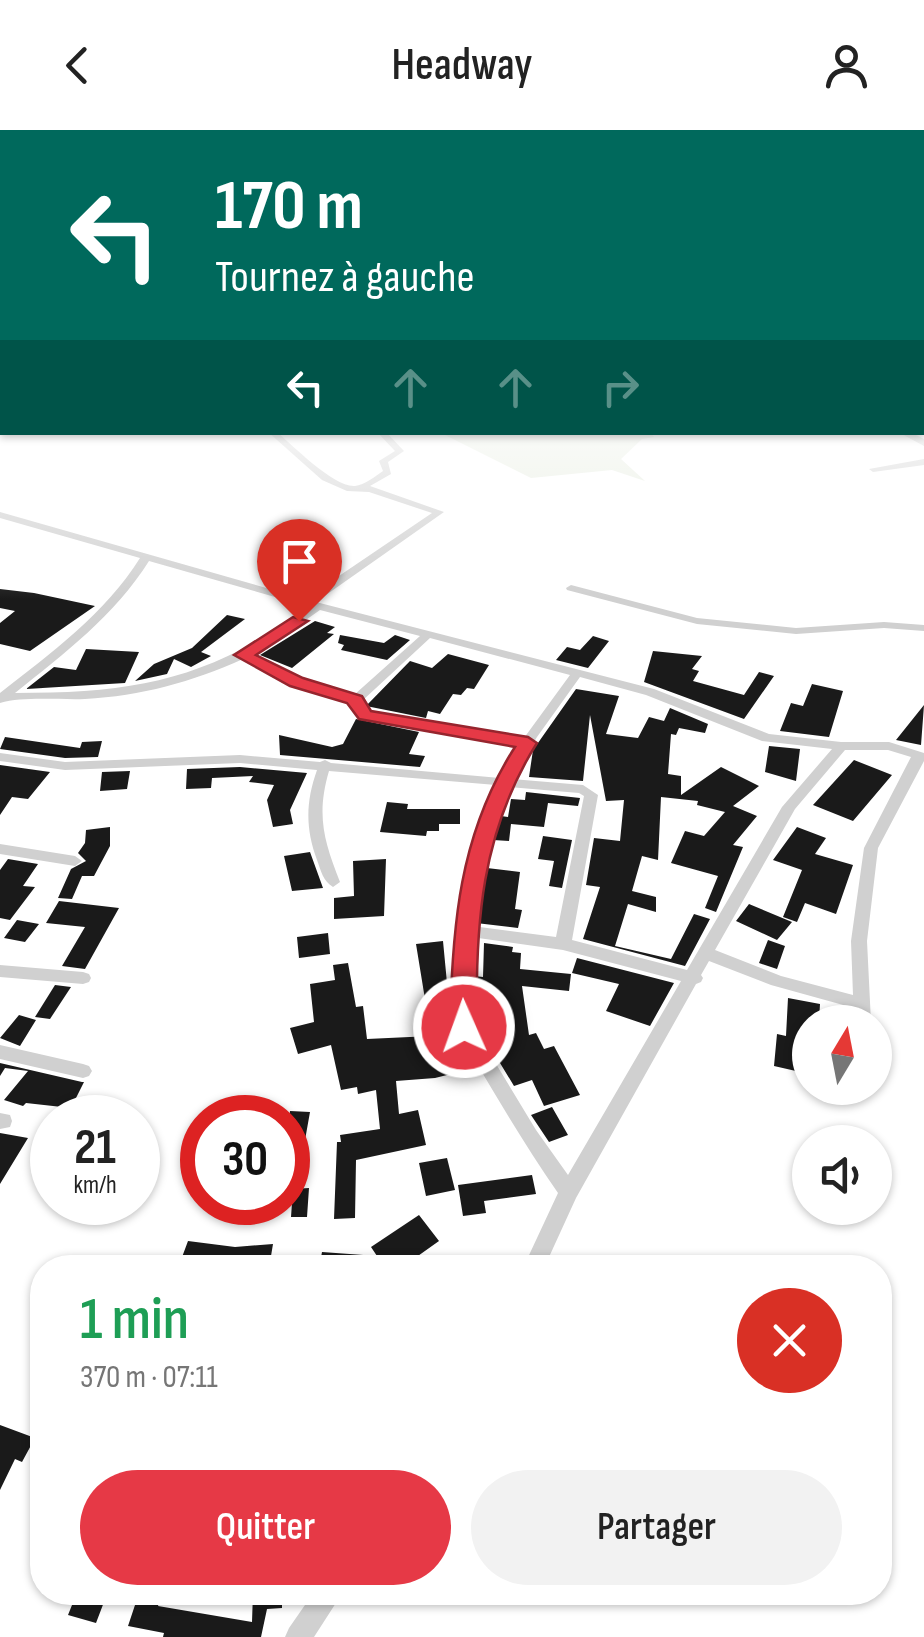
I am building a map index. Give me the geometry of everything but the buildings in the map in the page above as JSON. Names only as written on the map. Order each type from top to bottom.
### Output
[{"type":"street","points":[[1,698],[142,692],[182,683],[280,636],[312,604],[438,514],[437,510],[374,490],[355,490],[325,478],[302,458]]},
{"type":"street","points":[[355,490],[384,476],[388,472],[383,461],[387,458]]},
{"type":"street","points":[[873,469],[924,462]]},
{"type":"street","points":[[3,518],[650,692],[767,738],[841,746],[888,746],[921,756],[871,848],[858,941],[860,1003],[778,980],[708,954]]},
{"type":"street","points":[[1,698],[77,633],[138,572],[146,557]]},
{"type":"street","points":[[571,588],[697,621],[796,631],[884,625],[924,628]]},
{"type":"street","points":[[356,700],[427,635]]},
{"type":"street","points":[[243,655],[297,682],[356,700]]},
{"type":"street","points":[[569,1192],[529,1136],[464,1027],[464,930],[482,846],[505,779],[577,673]]},
{"type":"street","points":[[356,700],[357,710],[366,715],[528,743]]},
{"type":"street","points":[[538,1255],[569,1192],[790,807],[841,746]]},
{"type":"street","points":[[0,758],[66,766],[132,766],[196,758],[325,764],[582,789],[591,794],[563,944]]},
{"type":"street","points":[[325,764],[312,800],[312,832],[334,882]]},
{"type":"street","points":[[0,849],[75,861]]},
{"type":"street","points":[[464,930],[563,944],[694,978]]},
{"type":"street","points":[[0,972],[83,978]]},
{"type":"street","points":[[0,1052],[82,1070]]},
{"type":"street","points":[[298,1637],[321,1605]]},
{"type":"shaded area","points":[[492,458],[622,458],[645,481],[612,470],[531,478]]},
{"type":"route","points":[[299,621],[243,655],[297,682],[322,686],[342,698],[356,700],[357,710],[366,715],[528,743],[505,779],[482,846],[464,930],[464,1027]]}]
